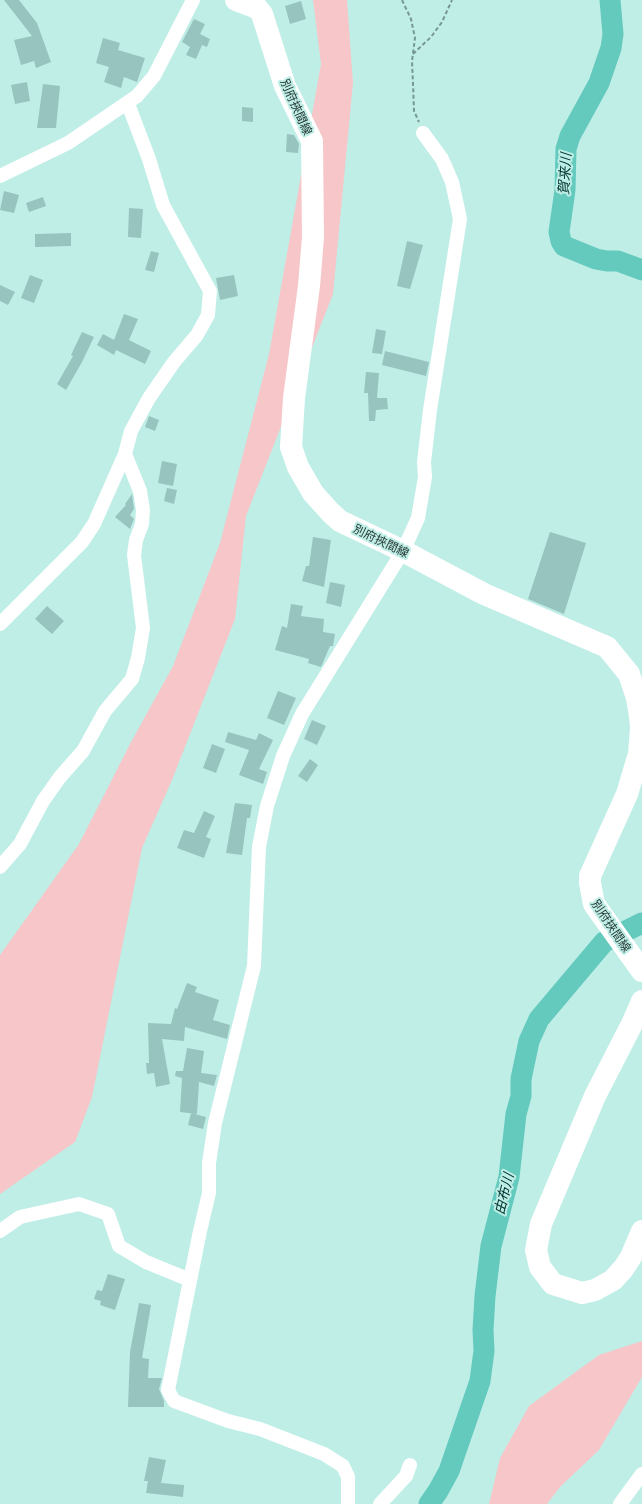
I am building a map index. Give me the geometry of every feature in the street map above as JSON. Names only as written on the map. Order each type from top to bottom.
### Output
[{"type":"main road","name":"別府挾間線","points":[[236,0],[257,8],[262,14],[285,86],[312,141],[313,236],[309,286],[294,398],[291,447],[298,467],[314,493],[340,521],[403,551],[484,594],[607,647],[629,674],[637,698],[640,716],[639,754],[627,794],[590,876],[591,896],[594,904],[642,971]]},
{"type":"main road","points":[[642,1001],[595,1096],[541,1224],[536,1250],[540,1267],[553,1284],[582,1293],[595,1290],[613,1280],[623,1269],[631,1257],[642,1231]]},
{"type":"street","points":[[0,176],[68,143],[128,104],[137,96],[154,76],[193,0]]},
{"type":"street","points":[[0,624],[82,542],[94,524],[125,454],[131,431],[149,398],[174,362],[197,336],[208,315],[210,291],[163,205],[149,159],[128,104]]},
{"type":"street","points":[[348,1504],[348,1477],[343,1466],[324,1454],[260,1428],[228,1421],[174,1401],[168,1390],[209,1193],[209,1162],[215,1123],[254,966],[259,848],[267,806],[283,756],[302,714],[403,551],[418,518],[420,509],[425,477],[424,462],[430,410],[460,219],[454,189],[442,158],[423,133]]},
{"type":"street","points":[[0,867],[20,844],[43,801],[60,777],[83,751],[105,711],[132,679],[143,628],[134,555],[136,540],[142,524],[143,510],[140,491],[125,454]]},
{"type":"street","points":[[0,1230],[20,1217],[79,1204],[108,1214],[119,1246],[146,1262],[190,1280]]},
{"type":"street","points":[[380,1504],[406,1476],[410,1465]]},
{"type":"street","points":[[620,1504],[642,1474]]},
{"type":"path","points":[[402,0],[411,19],[415,38],[413,54],[414,111],[423,133]]},
{"type":"path","points":[[413,54],[431,37],[442,22],[452,0]]},
{"type":"shaded area","points":[[313,0],[347,0],[353,83],[333,294],[246,516],[235,619],[172,780],[142,848],[92,1097],[75,1142],[0,1194],[0,955],[79,844],[130,744],[173,666],[220,543],[269,354],[321,64]]},
{"type":"shaded area","points":[[642,1341],[642,1377],[599,1450],[561,1486],[547,1504],[489,1504],[500,1458],[529,1406],[599,1355]]},
{"type":"building","points":[[4,0],[19,0],[37,23],[51,62],[36,68],[34,61],[21,65],[14,40],[32,36]]},
{"type":"building","points":[[301,1],[306,19],[290,24],[285,6]]},
{"type":"building","points":[[194,19],[205,24],[200,34],[210,39],[207,47],[202,45],[196,59],[186,55],[190,47],[182,42]]},
{"type":"building","points":[[103,38],[120,43],[118,50],[145,58],[137,82],[124,77],[121,88],[104,82],[109,67],[96,63]]},
{"type":"building","points":[[27,82],[30,101],[15,104],[11,85]]},
{"type":"building","points":[[43,84],[60,86],[56,128],[37,128]]},
{"type":"building","points":[[242,107],[253,108],[253,122],[242,121]]},
{"type":"building","points":[[287,134],[294,135],[299,144],[298,153],[286,152]]},
{"type":"building","points":[[4,191],[19,195],[14,213],[0,210]]},
{"type":"building","points":[[43,197],[46,206],[29,212],[26,203]]},
{"type":"building","points":[[129,208],[143,209],[141,238],[128,237]]},
{"type":"building","points":[[71,233],[71,246],[35,247],[35,234]]},
{"type":"building","points":[[407,241],[423,245],[410,289],[397,286]]},
{"type":"building","points":[[151,251],[159,253],[154,272],[145,270]]},
{"type":"building","points":[[30,275],[43,280],[34,303],[21,298]]},
{"type":"building","points":[[234,275],[238,296],[220,300],[216,278]]},
{"type":"building","points":[[0,285],[15,292],[8,305],[0,301]]},
{"type":"building","points":[[124,314],[138,319],[129,340],[151,351],[145,364],[116,350],[114,355],[97,345],[103,334],[114,340]]},
{"type":"building","points":[[376,329],[386,331],[382,354],[372,353]]},
{"type":"building","points":[[82,332],[94,337],[66,390],[57,384],[73,356],[71,355]]},
{"type":"building","points":[[385,351],[429,362],[426,376],[382,365]]},
{"type":"building","points":[[366,372],[379,373],[377,398],[387,398],[388,409],[376,410],[375,421],[369,421],[368,393],[364,393]]},
{"type":"building","points":[[149,416],[159,420],[155,431],[145,427]]},
{"type":"building","points":[[162,461],[177,464],[173,486],[158,483]]},
{"type":"building","points":[[167,488],[177,490],[174,504],[164,501]]},
{"type":"building","points":[[132,494],[134,509],[130,515],[134,519],[130,529],[115,517],[126,505]]},
{"type":"building","points":[[550,532],[586,543],[564,614],[528,599]]},
{"type":"building","points":[[313,537],[331,540],[324,587],[302,581],[306,566],[309,566]]},
{"type":"building","points":[[330,582],[345,585],[341,607],[326,603]]},
{"type":"building","points":[[291,604],[303,606],[301,616],[324,619],[323,632],[335,634],[333,646],[330,646],[321,667],[308,663],[309,659],[275,650],[282,626],[287,628]]},
{"type":"building","points":[[47,606],[64,621],[52,634],[35,619]]},
{"type":"building","points":[[278,691],[296,698],[284,725],[267,718]]},
{"type":"building","points":[[312,720],[326,726],[317,745],[304,739]]},
{"type":"building","points":[[228,732],[256,740],[259,733],[273,740],[259,769],[267,772],[263,784],[239,775],[249,750],[225,742]]},
{"type":"building","points":[[212,744],[225,749],[216,773],[203,768]]},
{"type":"building","points":[[310,759],[318,765],[307,782],[298,776]]},
{"type":"building","points":[[235,803],[252,805],[250,818],[247,818],[242,855],[226,853]]},
{"type":"building","points":[[204,811],[215,816],[206,837],[211,839],[204,858],[177,848],[184,830],[194,833]]},
{"type":"building","points":[[187,983],[197,987],[195,992],[219,1000],[213,1020],[230,1025],[227,1039],[185,1027],[184,1041],[162,1039],[170,1084],[156,1087],[154,1073],[147,1074],[146,1063],[149,1063],[148,1023],[171,1024],[175,1008],[177,1009]]},
{"type":"building","points":[[187,1048],[204,1051],[201,1073],[217,1075],[214,1086],[199,1082],[197,1114],[180,1112],[182,1078],[175,1076],[176,1071],[183,1071]]},
{"type":"building","points":[[191,1113],[206,1117],[203,1129],[188,1125]]},
{"type":"building","points":[[108,1274],[125,1279],[115,1310],[100,1305],[101,1301],[94,1299],[97,1290],[102,1291]]},
{"type":"building","points":[[139,1303],[151,1305],[142,1358],[149,1359],[148,1378],[162,1378],[159,1389],[164,1401],[164,1407],[128,1407],[130,1352]]},
{"type":"building","points":[[149,1457],[166,1460],[161,1483],[184,1485],[183,1497],[146,1493],[148,1481],[144,1481]]},
{"type":"waterway","name":"賀来川","points":[[610,0],[613,34],[611,48],[599,83],[570,136],[566,149],[565,190],[559,232],[564,246],[596,259],[618,261],[642,270]]},
{"type":"waterway","name":"由布川","points":[[429,1504],[449,1471],[480,1381],[484,1351],[485,1296],[491,1246],[509,1177],[516,1114],[521,1096],[521,1079],[529,1041],[539,1019],[604,942],[642,923]]}]
